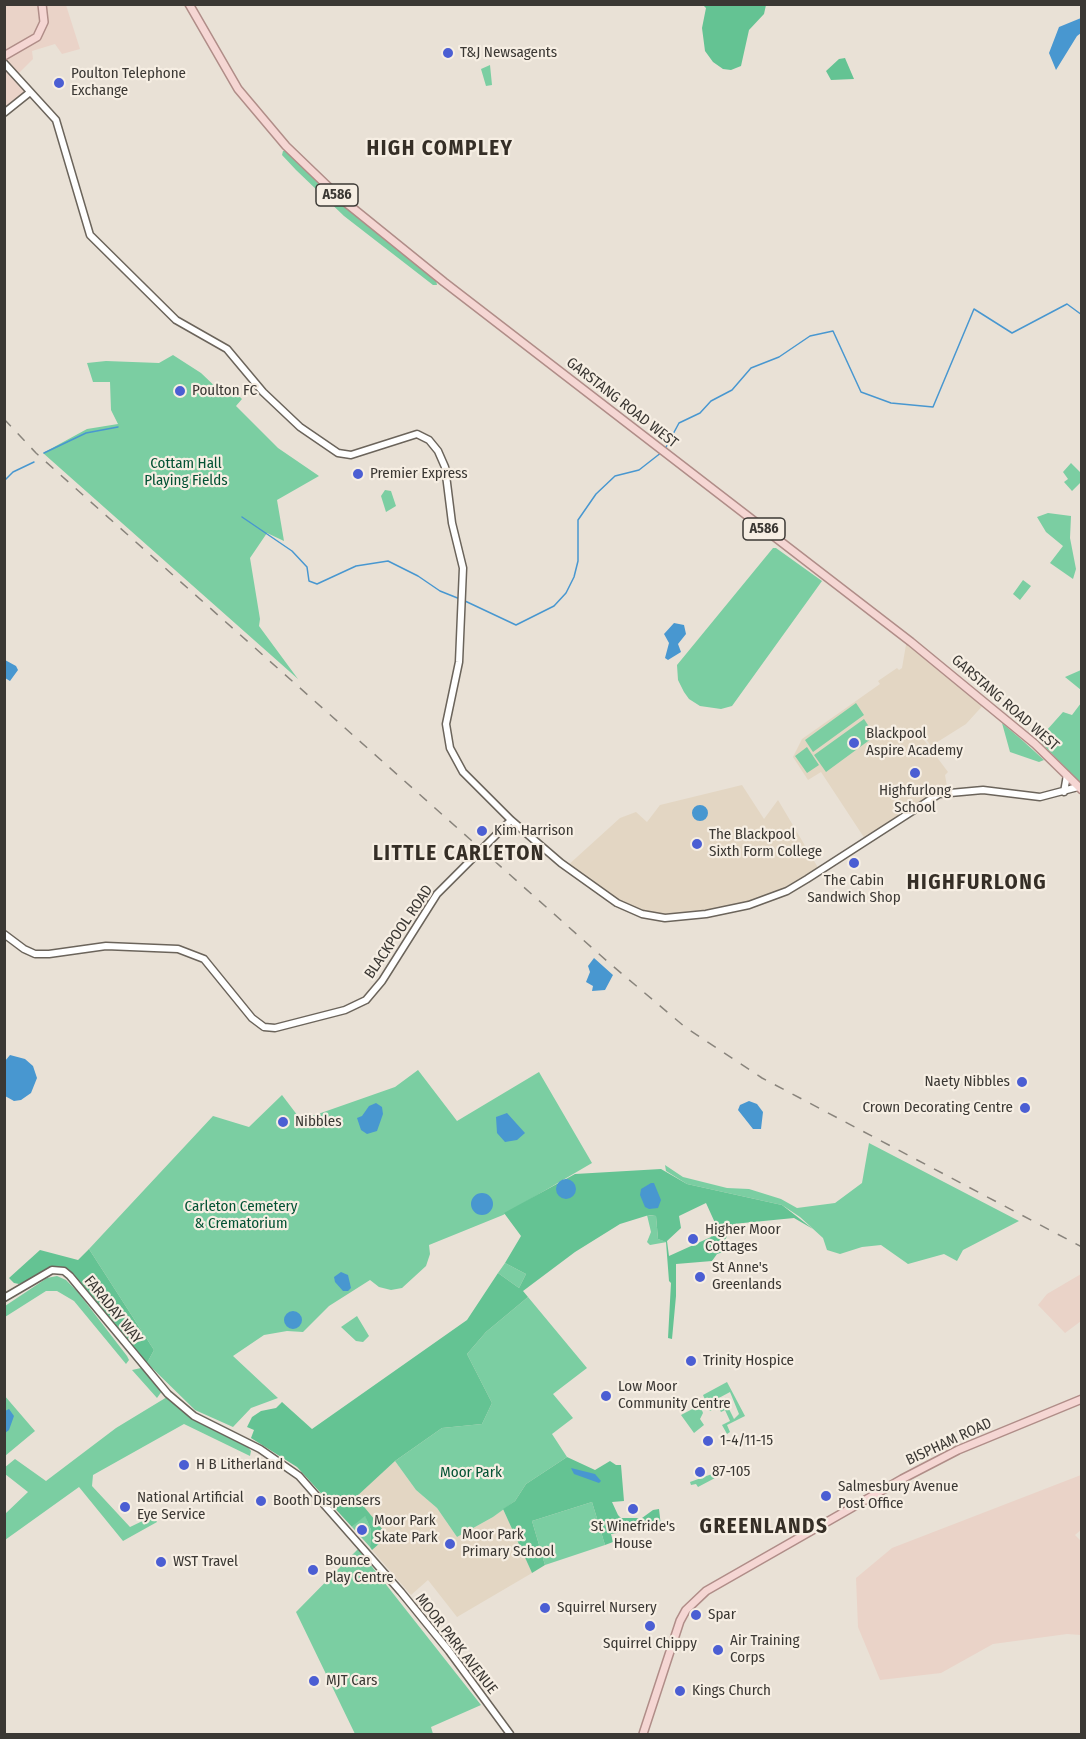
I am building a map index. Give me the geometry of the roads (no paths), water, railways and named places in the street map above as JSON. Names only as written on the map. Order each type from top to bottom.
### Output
[{"type":"main road","points":[[4,56],[37,36],[44,22],[42,4]]},
{"type":"main road","name":"GARSTANG ROAD WEST","points":[[189,4],[238,89],[286,146],[339,197],[986,702],[1080,788]]},
{"type":"main road","name":"BISPHAM ROAD","points":[[643,1734],[680,1621],[686,1610],[701,1595],[902,1479],[958,1450],[1082,1401]]},
{"type":"street","points":[[4,63],[27,85],[29,93]]},
{"type":"street","points":[[4,113],[29,93]]},
{"type":"street","points":[[29,93],[36,96],[60,130],[76,194],[90,235],[176,320],[228,349],[263,392],[316,440],[338,453],[351,455],[407,435],[417,434],[429,440],[445,467],[452,523],[463,568],[459,662],[446,724],[448,741],[464,772],[511,820],[561,863],[617,903],[642,914],[665,918],[706,914],[749,905],[787,891],[857,849],[917,806],[939,794],[983,790],[1040,797],[1080,788]]},
{"type":"street","points":[[1064,792],[1067,776]]},
{"type":"street","name":"BLACKPOOL ROAD","points":[[4,934],[35,954],[139,945],[184,951],[204,958],[252,1018],[264,1027],[275,1028],[345,1010],[366,1000],[382,981],[437,894],[511,820]]},
{"type":"street","name":"FARADAY WAY","points":[[4,1298],[44,1273],[52,1270],[64,1271],[82,1289],[139,1361]]},
{"type":"street","name":"MOOR PARK AVENUE","points":[[139,1361],[168,1394],[194,1416],[260,1449],[299,1476],[401,1592],[449,1651],[510,1734]]},
{"type":"water","points":[[1081,18],[1081,33],[1056,70],[1049,53],[1059,27]]},
{"type":"water","points":[[674,623],[684,625],[686,634],[678,644],[681,652],[668,660],[665,658],[669,643],[664,634]]},
{"type":"water","points":[[5,660],[16,666],[18,670],[10,681],[5,678]]},
{"type":"water","points":[[697,805],[703,805],[708,813],[706,819],[697,821],[692,816],[692,810]]},
{"type":"water","points":[[594,958],[613,975],[605,990],[592,991],[593,986],[586,982],[590,972],[588,966]]},
{"type":"water","points":[[10,1055],[25,1059],[33,1066],[37,1078],[31,1093],[21,1100],[14,1101],[5,1096],[5,1061]]},
{"type":"water","points":[[749,1101],[757,1104],[763,1112],[761,1129],[753,1129],[738,1110],[740,1105]]},
{"type":"water","points":[[376,1103],[382,1107],[383,1114],[377,1131],[367,1134],[361,1130],[357,1118],[362,1116],[369,1106]]},
{"type":"water","points":[[507,1113],[525,1133],[517,1140],[505,1142],[497,1133],[496,1117]]},
{"type":"water","points":[[562,1179],[570,1179],[576,1185],[576,1193],[570,1199],[562,1199],[556,1193],[556,1185]]},
{"type":"water","points":[[654,1183],[661,1200],[658,1208],[649,1209],[645,1207],[640,1195],[641,1189]]},
{"type":"water","points":[[482,1193],[490,1196],[493,1204],[490,1212],[482,1215],[474,1212],[471,1204],[474,1196]]},
{"type":"water","points":[[341,1272],[348,1275],[351,1288],[348,1291],[343,1291],[335,1282],[334,1277]]},
{"type":"water","points":[[293,1311],[299,1314],[302,1320],[299,1326],[293,1329],[287,1326],[284,1320],[287,1314]]},
{"type":"water","points":[[9,1409],[14,1416],[9,1430],[5,1433],[5,1411]]},
{"type":"water","points":[[571,1468],[595,1474],[601,1481],[599,1483],[574,1474]]},
{"type":"waterway","points":[[665,449],[679,423],[700,413],[711,401],[732,390],[751,368],[779,357],[810,336],[833,331],[861,392],[891,403],[933,407],[974,309],[1012,333],[1067,304],[1082,315]]},
{"type":"waterway","points":[[44,453],[86,433],[118,427]]},
{"type":"waterway","points":[[465,601],[516,625],[554,606],[566,593],[574,577],[578,561],[578,520],[596,494],[615,476],[639,470],[662,452]]},
{"type":"waterway","points":[[4,481],[13,472],[34,462]]},
{"type":"waterway","points":[[242,517],[292,551],[307,567],[309,581],[317,584],[356,566],[388,561],[418,576],[440,591],[460,599]]},
{"type":"railway","points":[[4,419],[36,453],[83,495],[608,962],[685,1027],[762,1078],[1082,1247]]},
{"type":"place","name":"T&J Newsagents","points":[[448,53]]},
{"type":"place","name":"Poulton Telephone Exchange","points":[[59,83]]},
{"type":"place","name":"Poulton FC","points":[[180,391]]},
{"type":"place","name":"Premier Express","points":[[358,474]]},
{"type":"place","name":"Blackpool Aspire Academy","points":[[854,743]]},
{"type":"place","name":"Highfurlong School","points":[[915,773]]},
{"type":"place","name":"Kim Harrison","points":[[482,831]]},
{"type":"place","name":"The Blackpool Sixth Form College","points":[[697,844]]},
{"type":"place","name":"The Cabin Sandwich Shop","points":[[854,863]]},
{"type":"place","name":"Naety Nibbles","points":[[1022,1082]]},
{"type":"place","name":"Crown Decorating Centre","points":[[1025,1108]]},
{"type":"place","name":"Nibbles","points":[[283,1122]]},
{"type":"place","name":"Higher Moor Cottages","points":[[693,1239]]},
{"type":"place","name":"St Anne's Greenlands","points":[[700,1277]]},
{"type":"place","name":"Trinity Hospice","points":[[691,1361]]},
{"type":"place","name":"Low Moor Community Centre","points":[[606,1396]]},
{"type":"place","name":"1-4/11-15","points":[[708,1441]]},
{"type":"place","name":"H B Litherland","points":[[184,1465]]},
{"type":"place","name":"87-105","points":[[700,1472]]},
{"type":"place","name":"Salmesbury Avenue Post Office","points":[[826,1496]]},
{"type":"place","name":"Booth Dispensers","points":[[261,1501]]},
{"type":"place","name":"National Artificial Eye Service","points":[[125,1507]]},
{"type":"place","name":"St Winefride's House","points":[[633,1509]]},
{"type":"place","name":"Moor Park Skate Park","points":[[362,1530]]},
{"type":"place","name":"Moor Park Primary School","points":[[450,1544]]},
{"type":"place","name":"WST Travel","points":[[161,1562]]},
{"type":"place","name":"Bounce Play Centre","points":[[313,1570]]},
{"type":"place","name":"Squirrel Nursery","points":[[545,1608]]},
{"type":"place","name":"Spar","points":[[696,1615]]},
{"type":"place","name":"Squirrel Chippy","points":[[650,1626]]},
{"type":"place","name":"Air Training Corps","points":[[718,1650]]},
{"type":"place","name":"MJT Cars","points":[[314,1681]]},
{"type":"place","name":"Kings Church","points":[[680,1691]]},
{"type":"district","name":"HIGH COMPLEY","points":[[440,149]]},
{"type":"district","name":"LITTLE CARLETON","points":[[459,854]]},
{"type":"district","name":"HIGHFURLONG","points":[[977,883]]},
{"type":"district","name":"GREENLANDS","points":[[764,1527]]},
{"type":"park label","name":"Cottam Hall Playing Fields","points":[[186,472]]},
{"type":"park label","name":"Carleton Cemetery & Crematorium","points":[[241,1216]]},
{"type":"park label","name":"Moor Park","points":[[471,1473]]}]
